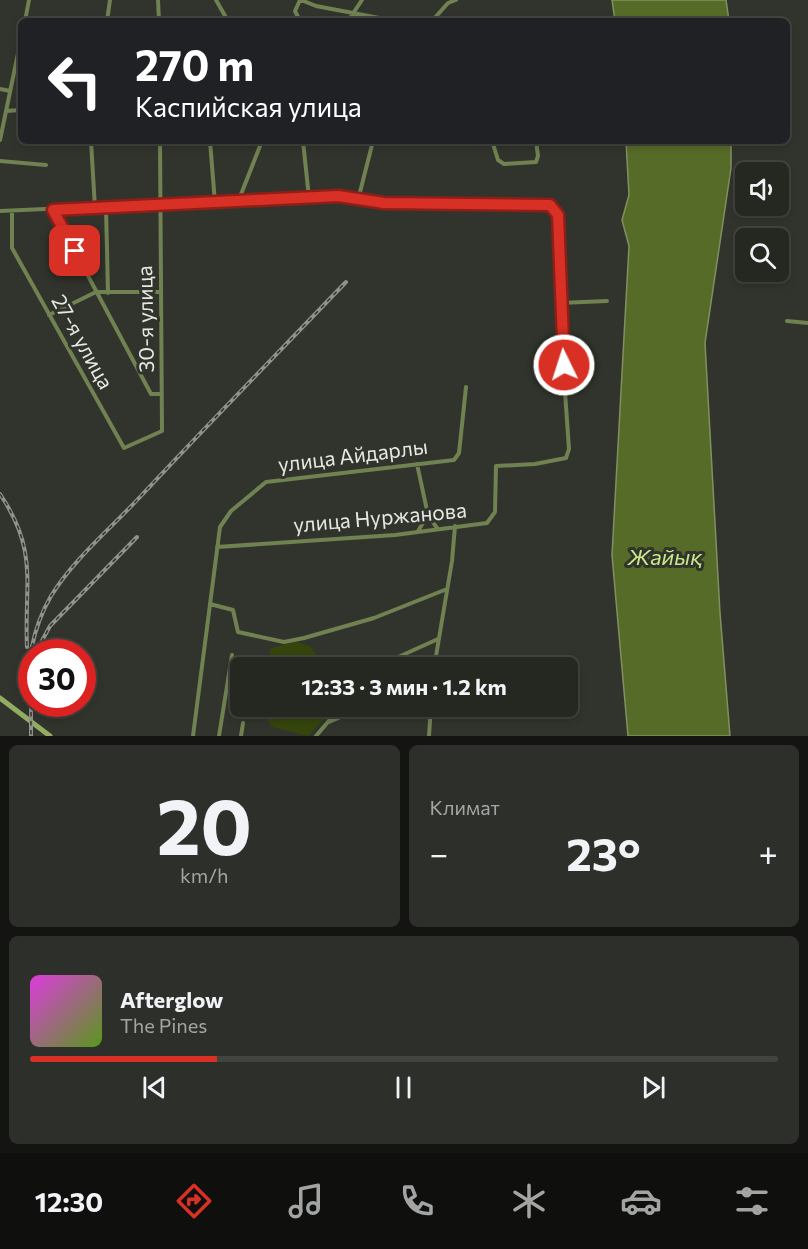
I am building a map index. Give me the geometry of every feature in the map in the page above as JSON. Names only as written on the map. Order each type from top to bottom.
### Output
[{"type":"main road","points":[[0,698],[50,736]]},
{"type":"street","points":[[26,18],[29,0]]},
{"type":"street","points":[[107,18],[110,0]]},
{"type":"street","points":[[158,0],[159,18]]},
{"type":"street","points":[[216,0],[226,18]]},
{"type":"street","points":[[298,18],[295,11],[301,0],[381,18]]},
{"type":"street","points":[[349,18],[362,0]]},
{"type":"street","points":[[435,18],[448,3],[456,0]]},
{"type":"street","points":[[0,140],[18,53]]},
{"type":"street","points":[[0,89],[10,91]]},
{"type":"street","points":[[6,111],[18,110]]},
{"type":"street","points":[[91,144],[95,208]]},
{"type":"street","name":"30-я улица","points":[[160,144],[162,431]]},
{"type":"street","points":[[210,144],[215,203]]},
{"type":"street","points":[[238,202],[261,144]]},
{"type":"street","points":[[303,144],[309,198]]},
{"type":"street","points":[[358,200],[371,144]]},
{"type":"street","points":[[494,144],[498,160],[504,164],[536,162],[538,156],[536,144]]},
{"type":"street","points":[[0,161],[46,165]]},
{"type":"street","points":[[0,211],[160,206],[338,196],[358,200],[550,205],[558,215],[560,303],[607,301]]},
{"type":"street","points":[[106,208],[108,293]]},
{"type":"street","points":[[53,210],[151,394],[161,394]]},
{"type":"street","name":"27-я улица","points":[[12,211],[12,248],[124,448],[162,431]]},
{"type":"street","points":[[49,315],[96,292],[160,292]]},
{"type":"street","name":"улица Нуржанова","points":[[217,547],[417,532],[491,521],[495,512],[496,466],[535,464],[566,458],[569,449],[560,303]]},
{"type":"street","points":[[788,321],[808,323]]},
{"type":"street","name":"улица Айдарлы","points":[[194,736],[220,527],[231,511],[266,482],[454,460],[459,453],[466,387]]},
{"type":"street","points":[[417,464],[428,515],[437,528]]},
{"type":"street","points":[[417,532],[428,515]]},
{"type":"street","points":[[435,657],[455,526]]},
{"type":"street","points":[[210,604],[233,610],[238,632],[284,642],[374,618],[447,589]]},
{"type":"street","points":[[397,657],[438,638]]},
{"type":"street","points":[[219,736],[232,656]]},
{"type":"street","points":[[329,722],[331,717]]},
{"type":"street","points":[[316,736],[329,722],[341,717]]},
{"type":"street","points":[[429,736],[430,717]]},
{"type":"street","points":[[241,736],[243,723]]},
{"type":"shaded area","points":[[295,642],[310,646],[317,657],[270,657],[271,648]]},
{"type":"shaded area","points":[[266,717],[326,717],[308,736],[272,727]]},
{"type":"water","points":[[612,0],[726,0],[729,18],[615,18]]},
{"type":"water","name":"Жайық","points":[[626,144],[731,144],[731,168],[705,343],[720,613],[730,736],[628,736],[612,555],[629,246],[622,220],[629,195]]},
{"type":"railway","points":[[34,639],[39,621],[51,596],[70,570],[346,282]]},
{"type":"railway","points":[[0,494],[20,533],[25,551],[27,639]]},
{"type":"railway","points":[[43,639],[50,626],[137,537]]},
{"type":"railway","points":[[31,717],[31,736]]},
{"type":"route","points":[[75,251],[53,210],[338,196],[384,203],[550,205],[555,208],[558,215],[564,365]]}]
